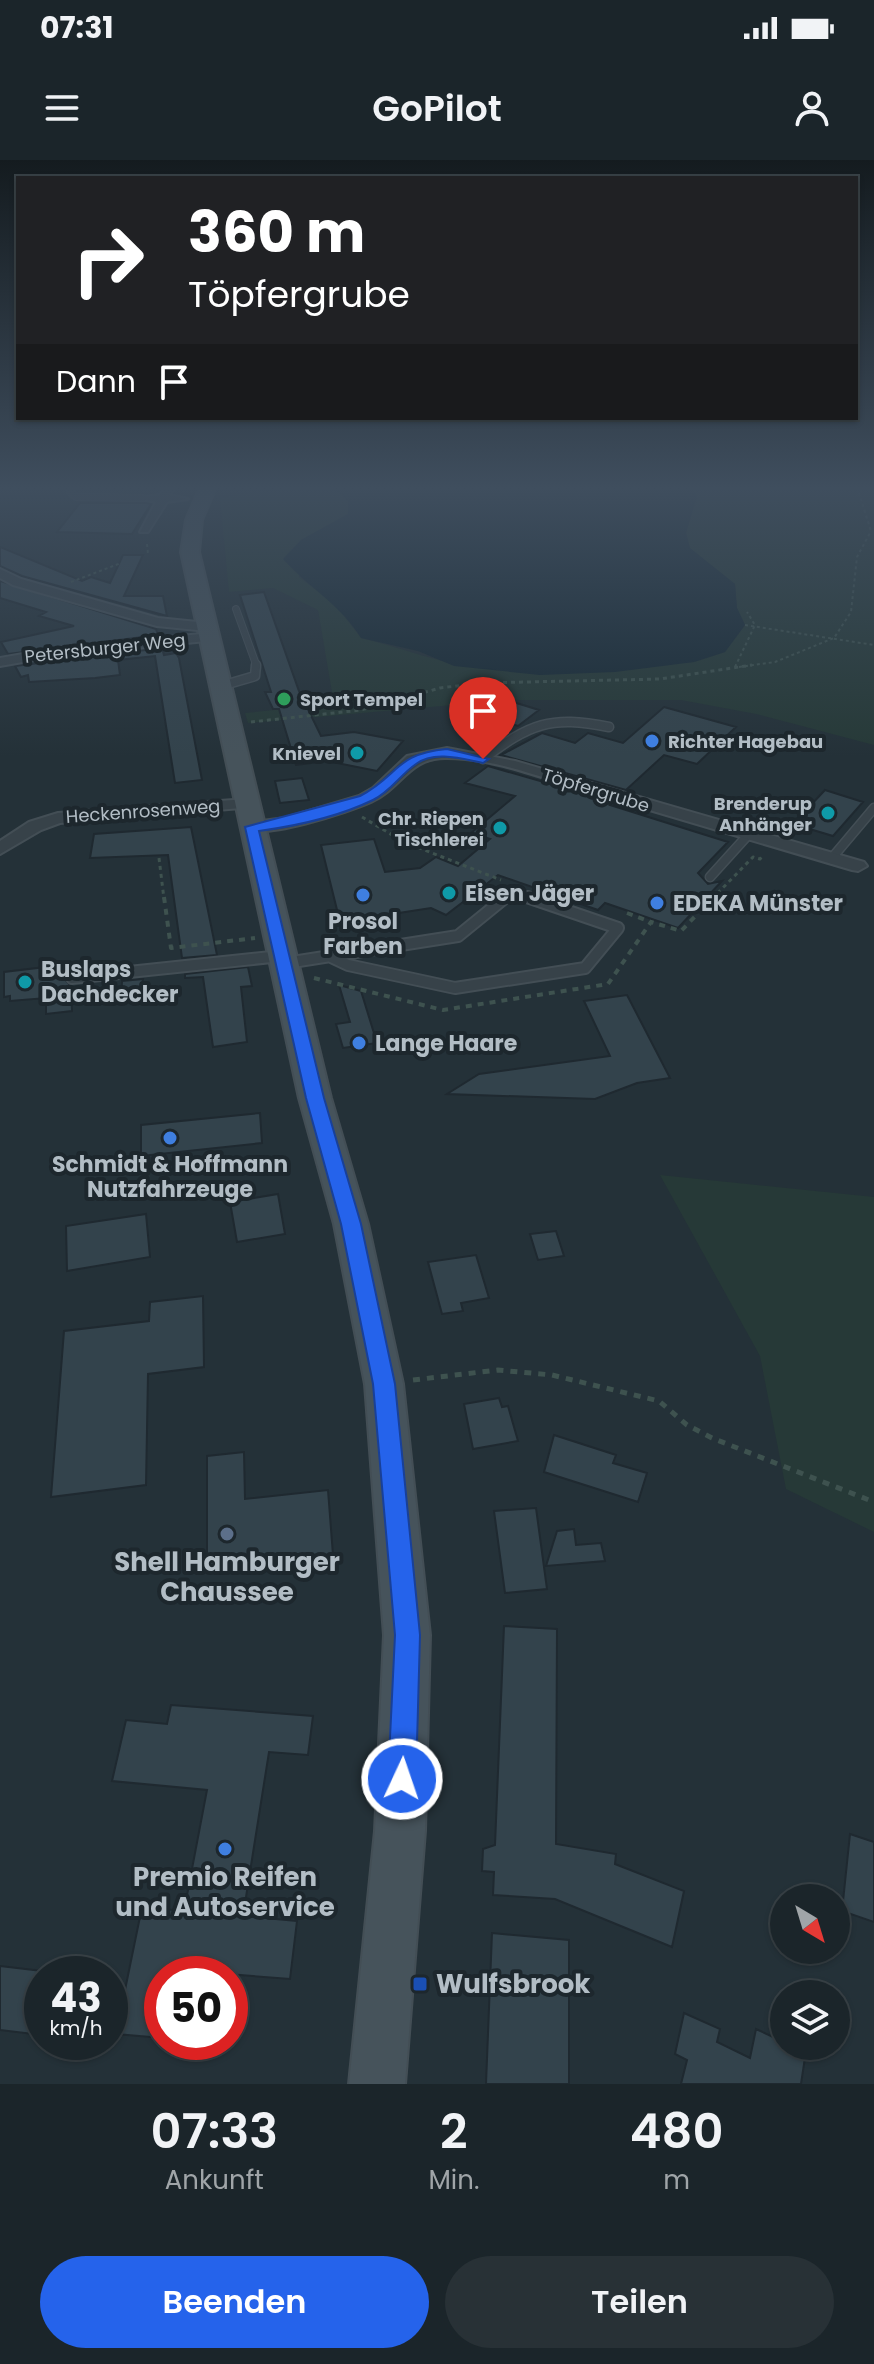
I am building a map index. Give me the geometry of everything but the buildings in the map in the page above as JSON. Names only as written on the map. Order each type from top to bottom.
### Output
[{"type":"main road","points":[[196,577],[232,724],[249,816],[315,1098],[351,1224],[384,1384],[407,1635],[400,1831],[377,2084]]},
{"type":"street","points":[[10,577],[48,592],[157,622],[208,632]]},
{"type":"street","name":"Petersburger Weg","points":[[0,662],[208,632]]},
{"type":"street","name":"Töpfergrube","points":[[249,816],[287,823],[357,801],[379,791],[413,759],[447,753],[483,759],[858,866]]},
{"type":"street","name":"Heckenrosenweg","points":[[0,849],[35,826],[58,818],[249,816]]},
{"type":"lane","points":[[221,686],[255,676],[257,668],[236,609]]},
{"type":"lane","points":[[483,759],[532,723],[562,720],[609,727]]},
{"type":"lane","points":[[831,859],[874,808]]},
{"type":"lane","points":[[710,877],[748,835]]},
{"type":"lane","points":[[72,978],[281,951],[331,957],[348,965],[455,988],[585,968],[618,928],[512,892],[458,936],[353,950],[331,957]]},
{"type":"path","points":[[48,592],[86,577]]},
{"type":"path","points":[[232,724],[361,710],[440,688],[481,683],[660,679],[775,662],[834,638],[851,612],[855,577]]},
{"type":"path","points":[[747,612],[755,625]]},
{"type":"path","points":[[745,625],[874,645]]},
{"type":"path","points":[[734,668],[755,625]]},
{"type":"path","points":[[357,801],[364,810],[361,819],[404,842],[508,882]]},
{"type":"path","points":[[159,858],[171,948],[281,951]]},
{"type":"path","points":[[162,878],[168,877]]},
{"type":"path","points":[[165,904],[172,904]]},
{"type":"path","points":[[622,912],[651,922]]},
{"type":"path","points":[[169,933],[175,932]]},
{"type":"path","points":[[384,1384],[498,1370],[552,1375],[659,1401],[687,1425],[712,1438],[874,1502]]},
{"type":"green space","points":[[228,577],[299,577],[335,604],[361,638],[438,660],[485,668],[694,662],[725,652],[745,625],[737,608],[735,584],[726,577],[874,577],[874,745],[756,714],[681,700],[510,700],[248,723],[245,713],[334,704],[318,610],[273,588],[229,592]]},
{"type":"green space","points":[[660,1175],[874,1197],[874,1532],[786,1489],[760,1356]]},
{"type":"water","points":[[302,577],[726,577],[735,584],[737,608],[745,625],[725,652],[694,662],[615,672],[540,675],[454,666],[418,651],[361,638],[334,606]]},
{"type":"place","name":"Sport Tempel","points":[[284,699]]},
{"type":"place","name":"Richter Hagebau","points":[[652,741]]},
{"type":"place","name":"Knievel","points":[[357,753]]},
{"type":"place","name":"Brenderup Anhänger","points":[[828,813]]},
{"type":"place","name":"Chr. Riepen Tischlerei","points":[[500,828]]},
{"type":"place","name":"Eisen Jäger","points":[[449,893]]},
{"type":"place","name":"Prosol Farben","points":[[363,895]]},
{"type":"place","name":"EDEKA Münster","points":[[657,903]]},
{"type":"place","name":"Buslaps Dachdecker","points":[[25,982]]},
{"type":"place","name":"Lange Haare","points":[[359,1043]]},
{"type":"place","name":"Schmidt & Hoffmann Nutzfahrzeuge","points":[[170,1138]]},
{"type":"place","name":"Shell Hamburger Chaussee","points":[[227,1534]]},
{"type":"place","name":"Premio Reifen und Autoservice","points":[[225,1849]]},
{"type":"place","name":"Wulfsbrook","points":[[420,1984]]},
{"type":"route","points":[[402,1779],[407,1635],[384,1384],[351,1224],[315,1098],[252,827],[287,823],[365,799],[379,791],[413,759],[447,753],[483,759]]}]
